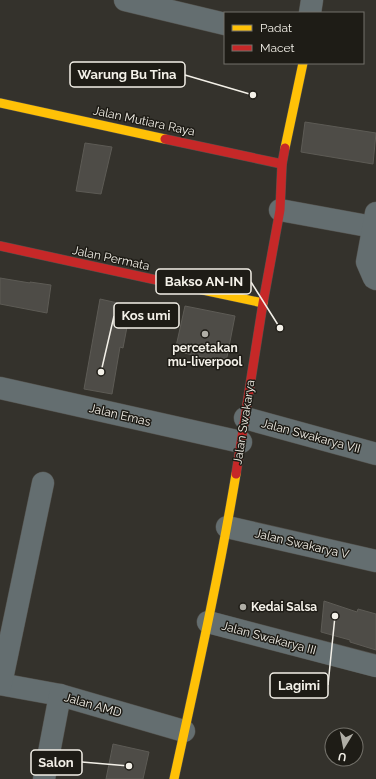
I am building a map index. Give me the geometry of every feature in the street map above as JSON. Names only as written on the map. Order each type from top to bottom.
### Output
[{"type":"street","points":[[125,0],[224,24]]},
{"type":"street","points":[[310,12],[312,0]]},
{"type":"street","name":"Jalan Swakarya","points":[[174,779],[227,526],[263,303],[280,210],[282,164],[303,64]]},
{"type":"street","name":"Jalan Mutiara Raya","points":[[0,102],[282,164]]},
{"type":"street","points":[[280,210],[375,220],[367,262],[374,278],[376,279]]},
{"type":"street","name":"Jalan Permata","points":[[0,246],[263,303]]},
{"type":"street","name":"Jalan Emas","points":[[0,388],[241,442]]},
{"type":"street","name":"Jalan Swakarya VII","points":[[245,418],[376,454]]},
{"type":"street","points":[[0,684],[43,483]]},
{"type":"street","name":"Jalan Swakarya V","points":[[227,526],[376,562]]},
{"type":"street","name":"Jalan Swakarya III","points":[[208,622],[376,666]]},
{"type":"street","name":"Jalan AMD","points":[[0,684],[60,695],[184,731]]},
{"type":"street","points":[[44,779],[60,695]]},
{"type":"building","points":[[305,122],[376,133],[373,164],[301,152]]},
{"type":"building","points":[[85,143],[112,147],[101,194],[76,191]]},
{"type":"building","points":[[0,278],[51,285],[47,313],[0,304]]},
{"type":"building","points":[[100,299],[131,306],[123,348],[120,347],[112,394],[84,389]]},
{"type":"building","name":"percetakan mu-liverpool","points":[[185,306],[235,316],[226,362],[175,351]]},
{"type":"building","points":[[324,601],[357,612],[358,609],[376,614],[376,650],[350,642],[350,640],[321,632]]},
{"type":"building","points":[[113,744],[149,752],[143,779],[106,779]]},
{"type":"traffic: slow","points":[[285,148],[303,64]]},
{"type":"traffic: slow","points":[[0,103],[165,139]]},
{"type":"traffic: slow","points":[[198,289],[263,303]]},
{"type":"traffic: slow","points":[[174,779],[215,589],[236,474]]},
{"type":"traffic: jam","points":[[165,139],[282,164]]},
{"type":"traffic: jam","points":[[236,474],[263,303],[280,210],[282,164],[285,148]]},
{"type":"traffic: jam","points":[[0,246],[198,289]]},
{"type":"place","name":"Warung Bu Tina","points":[[253,95]]},
{"type":"place","name":"Bakso AN-IN","points":[[280,328]]},
{"type":"place","name":"percetakan mu-liverpool","points":[[205,334]]},
{"type":"place","name":"Kos umi","points":[[101,372]]},
{"type":"place","name":"Kedai Salsa","points":[[243,607]]},
{"type":"place","name":"Lagimi","points":[[335,616]]},
{"type":"place","name":"Salon","points":[[129,766]]}]
